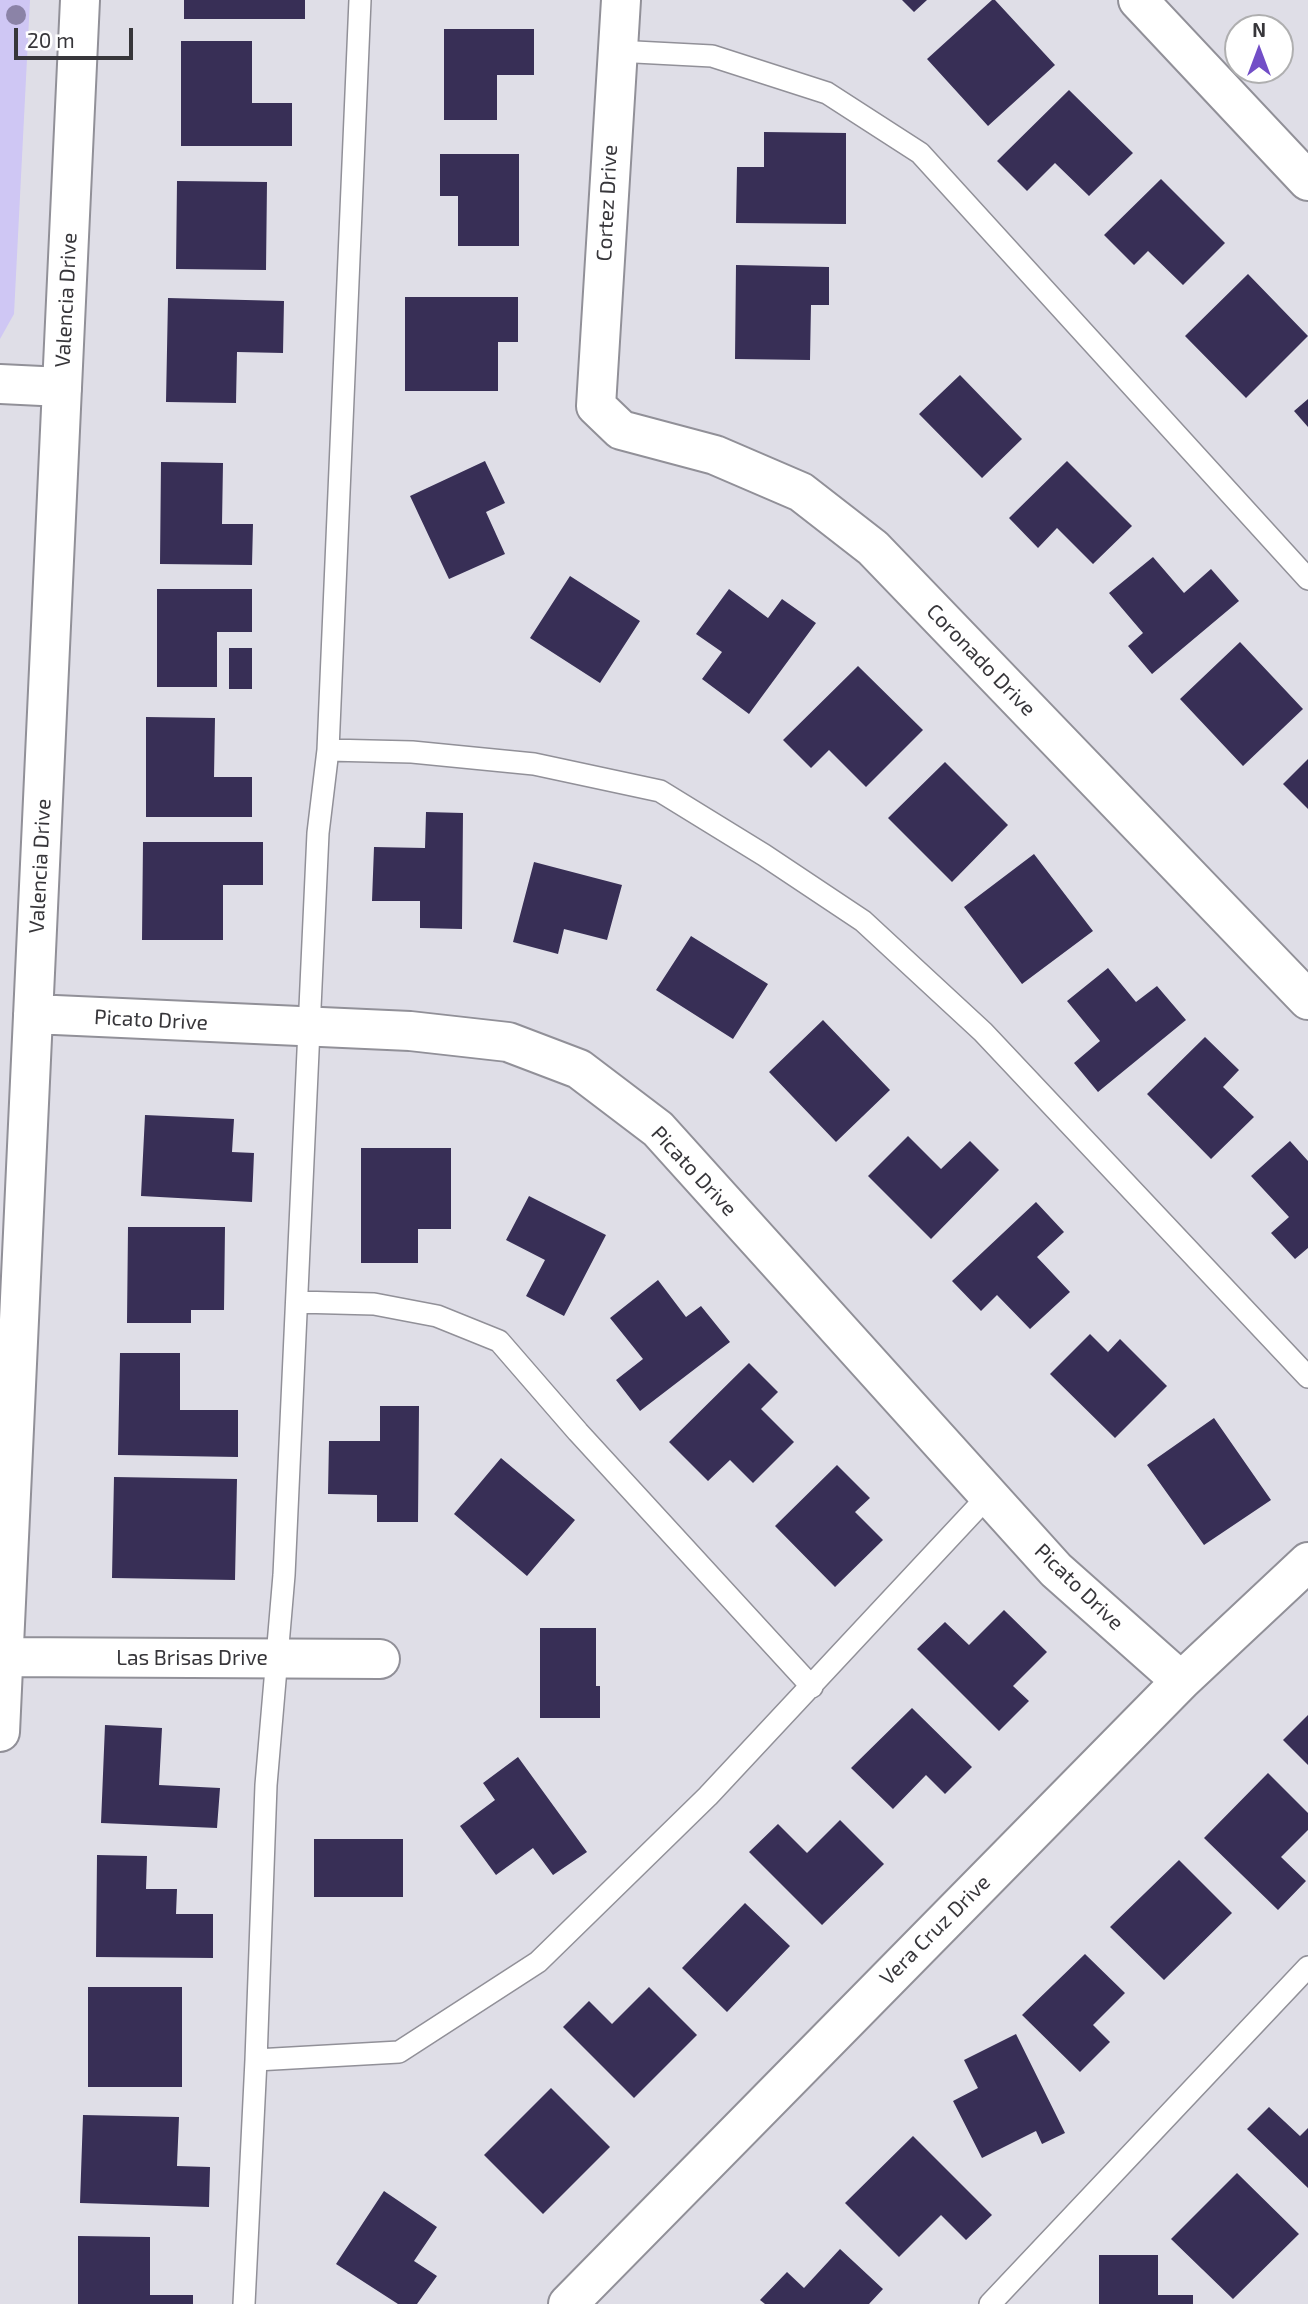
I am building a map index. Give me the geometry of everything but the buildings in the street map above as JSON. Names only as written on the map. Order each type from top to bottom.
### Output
[{"type":"street","name":"Valencia Drive","points":[[0,1732],[80,0]]},
{"type":"street","name":"Cortez Drive","points":[[596,407],[621,0]]},
{"type":"street","points":[[1138,0],[1308,181]]},
{"type":"street","points":[[0,384],[62,387]]},
{"type":"street","name":"Coronado Drive","points":[[596,407],[621,430],[715,456],[801,492],[873,548],[1308,1000]]},
{"type":"street","name":"Picato Drive","points":[[33,1014],[410,1031],[508,1042],[579,1069],[658,1129],[1056,1570],[1181,1681]]},
{"type":"street","name":"Vera Cruz Drive","points":[[568,2304],[1181,1681],[1308,1562]]},
{"type":"street","name":"Las Brisas Drive","points":[[4,1657],[380,1659]]},
{"type":"lane","points":[[244,2304],[266,1785],[284,1575],[318,833],[328,750],[360,0]]},
{"type":"lane","points":[[616,51],[712,56],[827,93],[920,153],[1308,579]]},
{"type":"lane","points":[[328,750],[412,752],[534,764],[660,791],[764,855],[863,921],[983,1032],[1308,1377]]},
{"type":"lane","points":[[297,1302],[374,1304],[425,1314],[499,1341],[578,1432],[812,1687]]},
{"type":"lane","points":[[256,2060],[399,2052],[538,1962],[708,1796],[989,1495]]},
{"type":"lane","points":[[990,2304],[1308,1968]]},
{"type":"shaded area","points":[[0,0],[30,0],[14,314],[0,339]]}]
